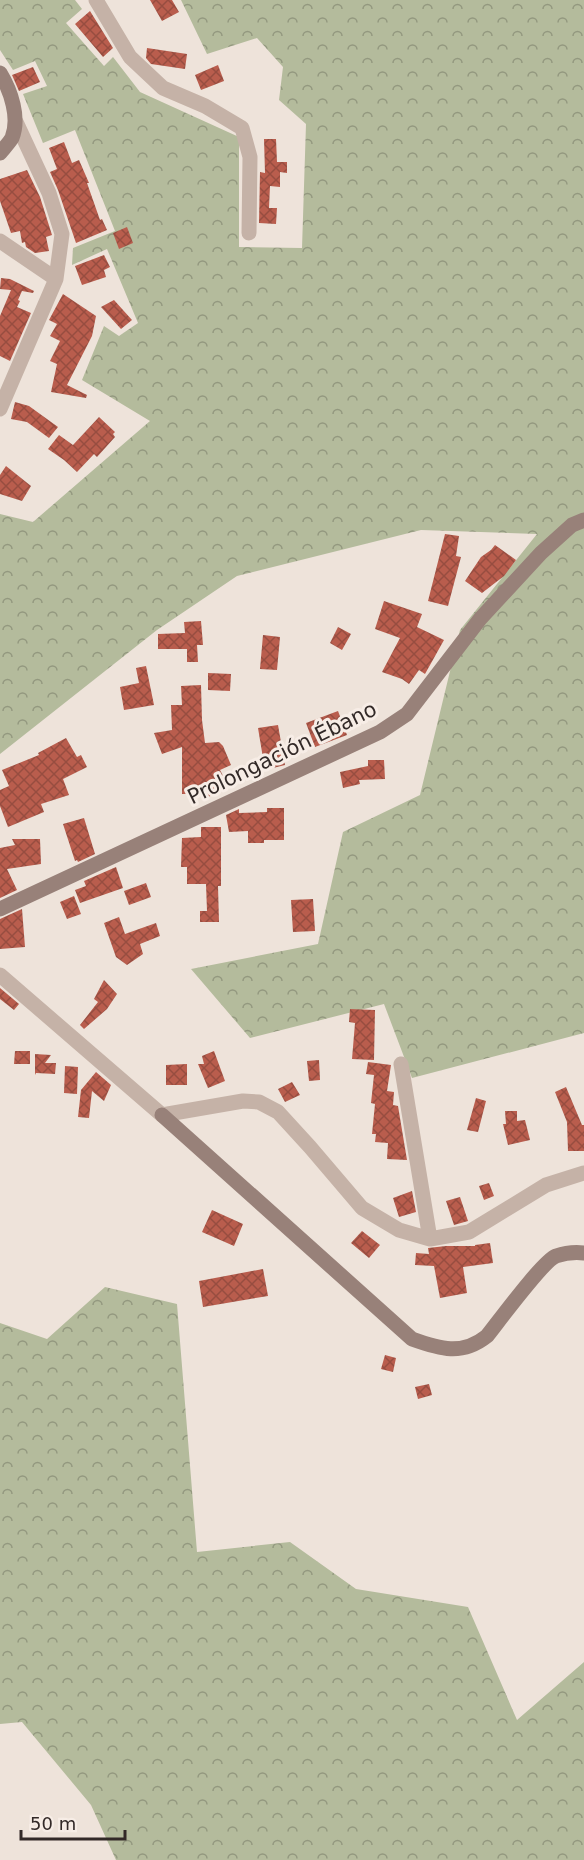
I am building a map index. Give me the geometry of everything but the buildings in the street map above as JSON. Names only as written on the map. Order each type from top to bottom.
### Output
[{"type":"street","points":[[96,0],[130,57],[164,88],[205,106],[242,128],[250,157],[249,233]]},
{"type":"street","points":[[0,73],[5,81],[16,122],[49,193],[62,234],[56,279],[0,409]]},
{"type":"street","points":[[0,153],[11,139],[16,122]]},
{"type":"street","points":[[0,240],[56,279]]},
{"type":"street","name":"Prolongación Ébano","points":[[0,909],[380,732],[407,714],[480,619],[541,553],[580,524]]},
{"type":"street","points":[[0,975],[162,1115],[412,1339],[452,1350],[478,1343],[487,1336],[538,1272],[554,1257],[574,1252],[584,1253]]},
{"type":"street","points":[[401,1064],[430,1239]]},
{"type":"street","points":[[162,1115],[243,1101],[259,1102],[278,1112],[362,1208],[399,1230],[430,1239],[469,1232],[546,1185],[584,1173]]},
{"type":"green space","points":[[0,0],[75,0],[82,9],[66,23],[104,66],[113,57],[140,92],[239,137],[239,247],[302,248],[306,124],[279,100],[283,67],[257,38],[207,54],[181,0],[584,0],[584,1033],[412,1078],[384,1004],[250,1038],[191,969],[318,944],[343,832],[420,795],[460,630],[537,534],[421,530],[237,576],[157,630],[0,754],[0,514],[33,522],[150,421],[82,380],[104,326],[119,336],[138,323],[107,249],[72,265],[73,248],[115,231],[75,130],[43,143],[23,94],[47,86],[35,61],[13,70],[0,50]]},
{"type":"green space","points":[[105,1287],[177,1304],[197,1552],[290,1542],[356,1589],[468,1607],[517,1720],[584,1662],[584,1860],[116,1860],[91,1805],[22,1722],[0,1724],[0,1323],[47,1339]]}]
